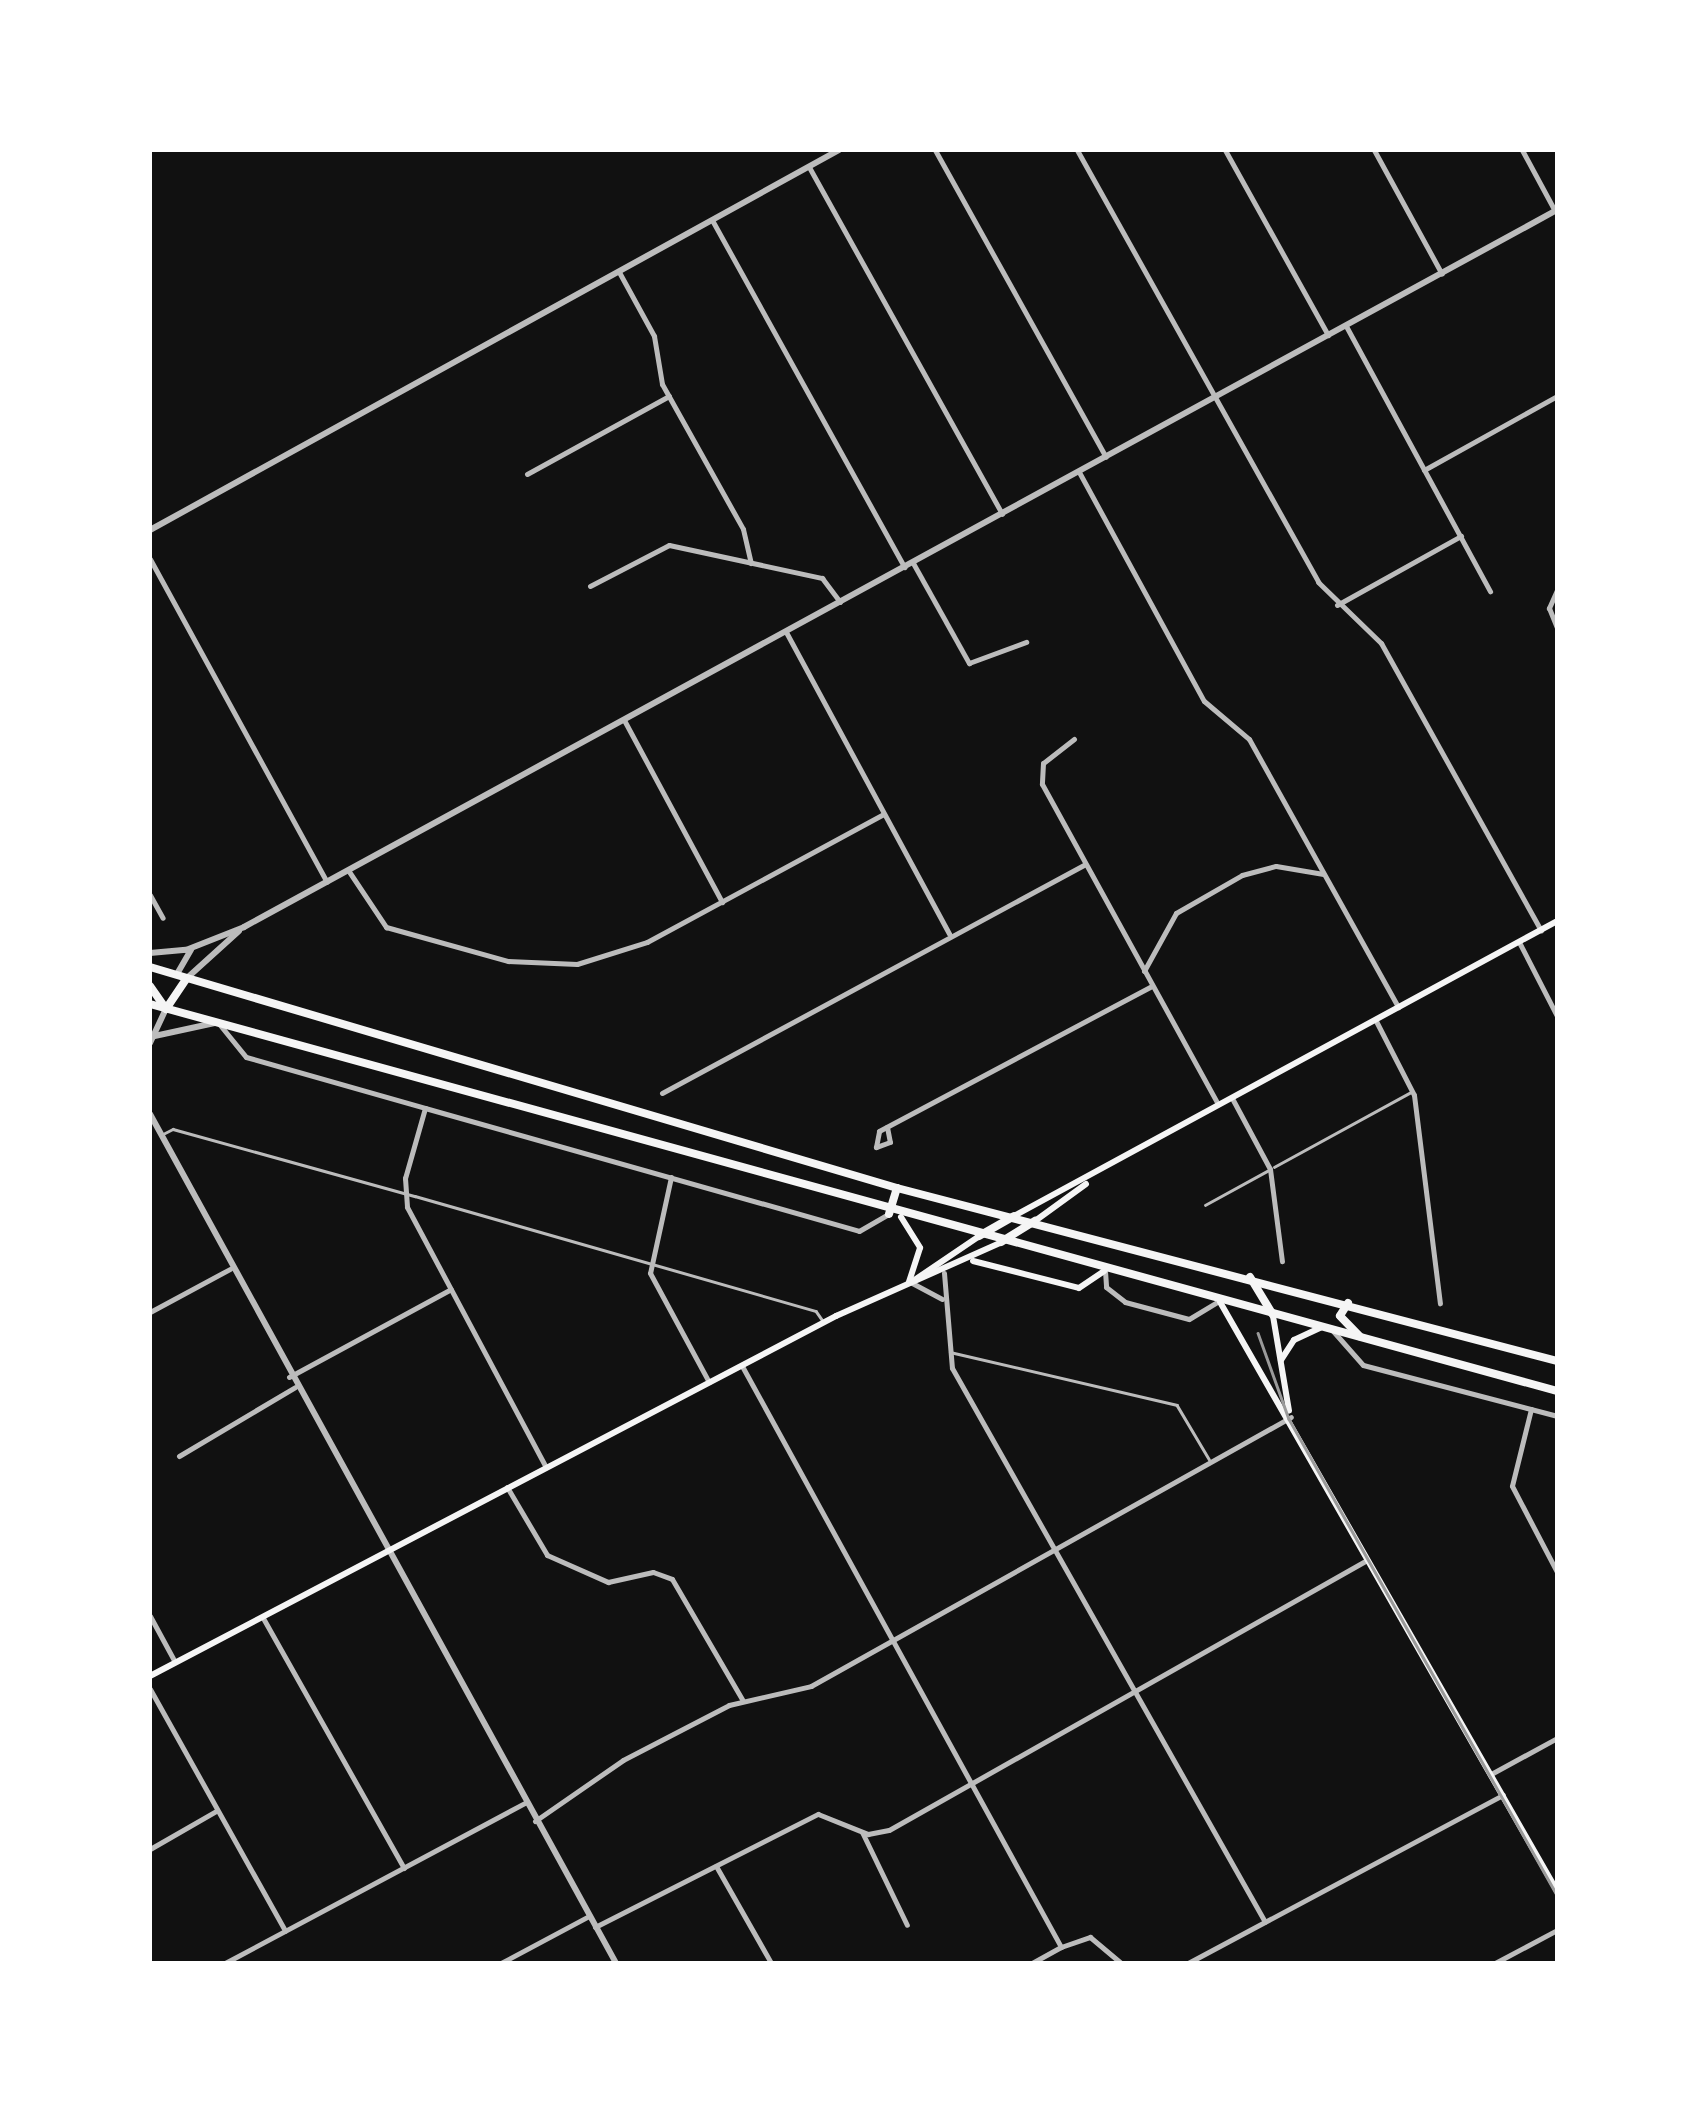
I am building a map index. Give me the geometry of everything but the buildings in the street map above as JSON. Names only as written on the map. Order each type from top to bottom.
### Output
[{"type":"highway","points":[[150,967],[897,1188],[1250,1277],[1557,1361]]},
{"type":"highway","points":[[166,1009],[187,978]]},
{"type":"highway","points":[[150,986],[166,1009]]},
{"type":"highway","points":[[150,1004],[889,1214],[1557,1391]]},
{"type":"highway","points":[[889,1214],[897,1188]]},
{"type":"highway","points":[[978,1237],[1014,1216]]},
{"type":"highway","points":[[1000,1243],[1035,1221]]},
{"type":"highway","points":[[1250,1277],[1273,1316]]},
{"type":"highway","points":[[1348,1303],[1340,1316],[1362,1339]]},
{"type":"main road","points":[[1014,1216],[1095,1176],[1557,921]]},
{"type":"main road","points":[[1035,1221],[1095,1176]]},
{"type":"main road","points":[[902,1217],[920,1248],[909,1283]]},
{"type":"main road","points":[[909,1283],[978,1237]]},
{"type":"main road","points":[[150,1676],[824,1322],[909,1283],[944,1273],[1000,1243]]},
{"type":"main road","points":[[967,1261],[1079,1288],[1105,1271]]},
{"type":"main road","points":[[1220,1302],[1291,1418],[1557,1891]]},
{"type":"main road","points":[[1273,1316],[1291,1418]]},
{"type":"main road","points":[[1280,1366],[1294,1340],[1320,1328]]},
{"type":"street","points":[[935,150],[1106,457]]},
{"type":"street","points":[[1077,150],[1336,605],[1382,643],[1541,930]]},
{"type":"street","points":[[1225,150],[1328,336]]},
{"type":"street","points":[[1374,150],[1442,274]]},
{"type":"street","points":[[150,952],[182,951],[244,927],[1556,210],[1522,150]]},
{"type":"street","points":[[150,530],[833,151]]},
{"type":"street","points":[[809,166],[1002,514]]},
{"type":"street","points":[[712,220],[904,567]]},
{"type":"street","points":[[618,272],[654,336],[669,396],[743,529],[751,563]]},
{"type":"street","points":[[1346,326],[1490,591]]},
{"type":"street","points":[[527,474],[669,396]]},
{"type":"street","points":[[1424,470],[1557,396]]},
{"type":"street","points":[[1078,472],[1204,701],[1248,736],[1398,1008]]},
{"type":"street","points":[[1336,605],[1461,536]]},
{"type":"street","points":[[590,586],[669,545],[822,578],[840,602]]},
{"type":"street","points":[[150,559],[326,882]]},
{"type":"street","points":[[913,562],[969,664],[1026,642]]},
{"type":"street","points":[[1557,590],[1549,608],[1557,628]]},
{"type":"street","points":[[786,632],[949,934]]},
{"type":"street","points":[[624,720],[722,902]]},
{"type":"street","points":[[1074,739],[1042,764],[1044,790],[1220,1107]]},
{"type":"street","points":[[348,870],[382,926],[525,964],[612,956],[722,902],[884,814]]},
{"type":"street","points":[[662,1093],[949,934],[1085,864]]},
{"type":"street","points":[[1144,972],[1176,914],[1242,875],[1276,866],[1323,874]]},
{"type":"street","points":[[150,895],[163,918]]},
{"type":"street","points":[[187,978],[244,927]]},
{"type":"street","points":[[1519,942],[1557,1016]]},
{"type":"street","points":[[177,974],[201,945]]},
{"type":"street","points":[[887,1127],[1152,986]]},
{"type":"street","points":[[151,1039],[166,1009]]},
{"type":"street","points":[[1376,1021],[1413,1091],[1440,1303]]},
{"type":"street","points":[[151,1039],[218,1024],[246,1057],[671,1178],[859,1231],[889,1214]]},
{"type":"street","points":[[1233,1100],[1270,1169],[1282,1261]]},
{"type":"street","points":[[424,1108],[404,1193],[546,1467]]},
{"type":"street","points":[[150,1114],[154,1129],[383,1552],[616,1963]]},
{"type":"street","points":[[671,1178],[648,1263],[709,1382]]},
{"type":"street","points":[[150,1312],[230,1269]]},
{"type":"street","points":[[1105,1271],[1106,1287],[1125,1302],[1189,1319],[1220,1302]]},
{"type":"street","points":[[944,1273],[942,1299],[948,1352],[1054,1550],[1265,1922]]},
{"type":"street","points":[[909,1283],[926,1284],[942,1299]]},
{"type":"street","points":[[289,1377],[451,1289]]},
{"type":"street","points":[[1333,1331],[1363,1365],[1557,1416]]},
{"type":"street","points":[[742,1366],[1061,1948]]},
{"type":"street","points":[[180,1456],[294,1388]]},
{"type":"street","points":[[1530,1408],[1512,1486],[1557,1572]]},
{"type":"street","points":[[535,1820],[623,1760],[743,1701],[804,1689],[1291,1418]]},
{"type":"street","points":[[507,1487],[547,1555],[608,1582],[653,1572],[672,1579],[743,1701]]},
{"type":"street","points":[[595,1927],[818,1814],[862,1832],[883,1832],[1370,1558]]},
{"type":"street","points":[[150,1616],[175,1662]]},
{"type":"street","points":[[262,1616],[404,1868]]},
{"type":"street","points":[[150,1689],[286,1931]]},
{"type":"street","points":[[1491,1774],[1557,1738]]},
{"type":"street","points":[[1188,1963],[1503,1794]]},
{"type":"street","points":[[225,1963],[526,1803]]},
{"type":"street","points":[[150,1850],[218,1810]]},
{"type":"street","points":[[862,1832],[908,1925]]},
{"type":"street","points":[[716,1866],[771,1963]]},
{"type":"street","points":[[501,1963],[589,1916]]},
{"type":"street","points":[[1495,1963],[1557,1930]]},
{"type":"street","points":[[1032,1963],[1090,1937],[1122,1963]]},
{"type":"lane","points":[[1205,1205],[1413,1091]]},
{"type":"lane","points":[[154,1129],[174,1129],[816,1311],[824,1322]]},
{"type":"lane","points":[[948,1352],[1177,1405],[1212,1462]]},
{"type":"tram line","points":[[1258,1333],[1289,1419],[1557,1895]]}]
